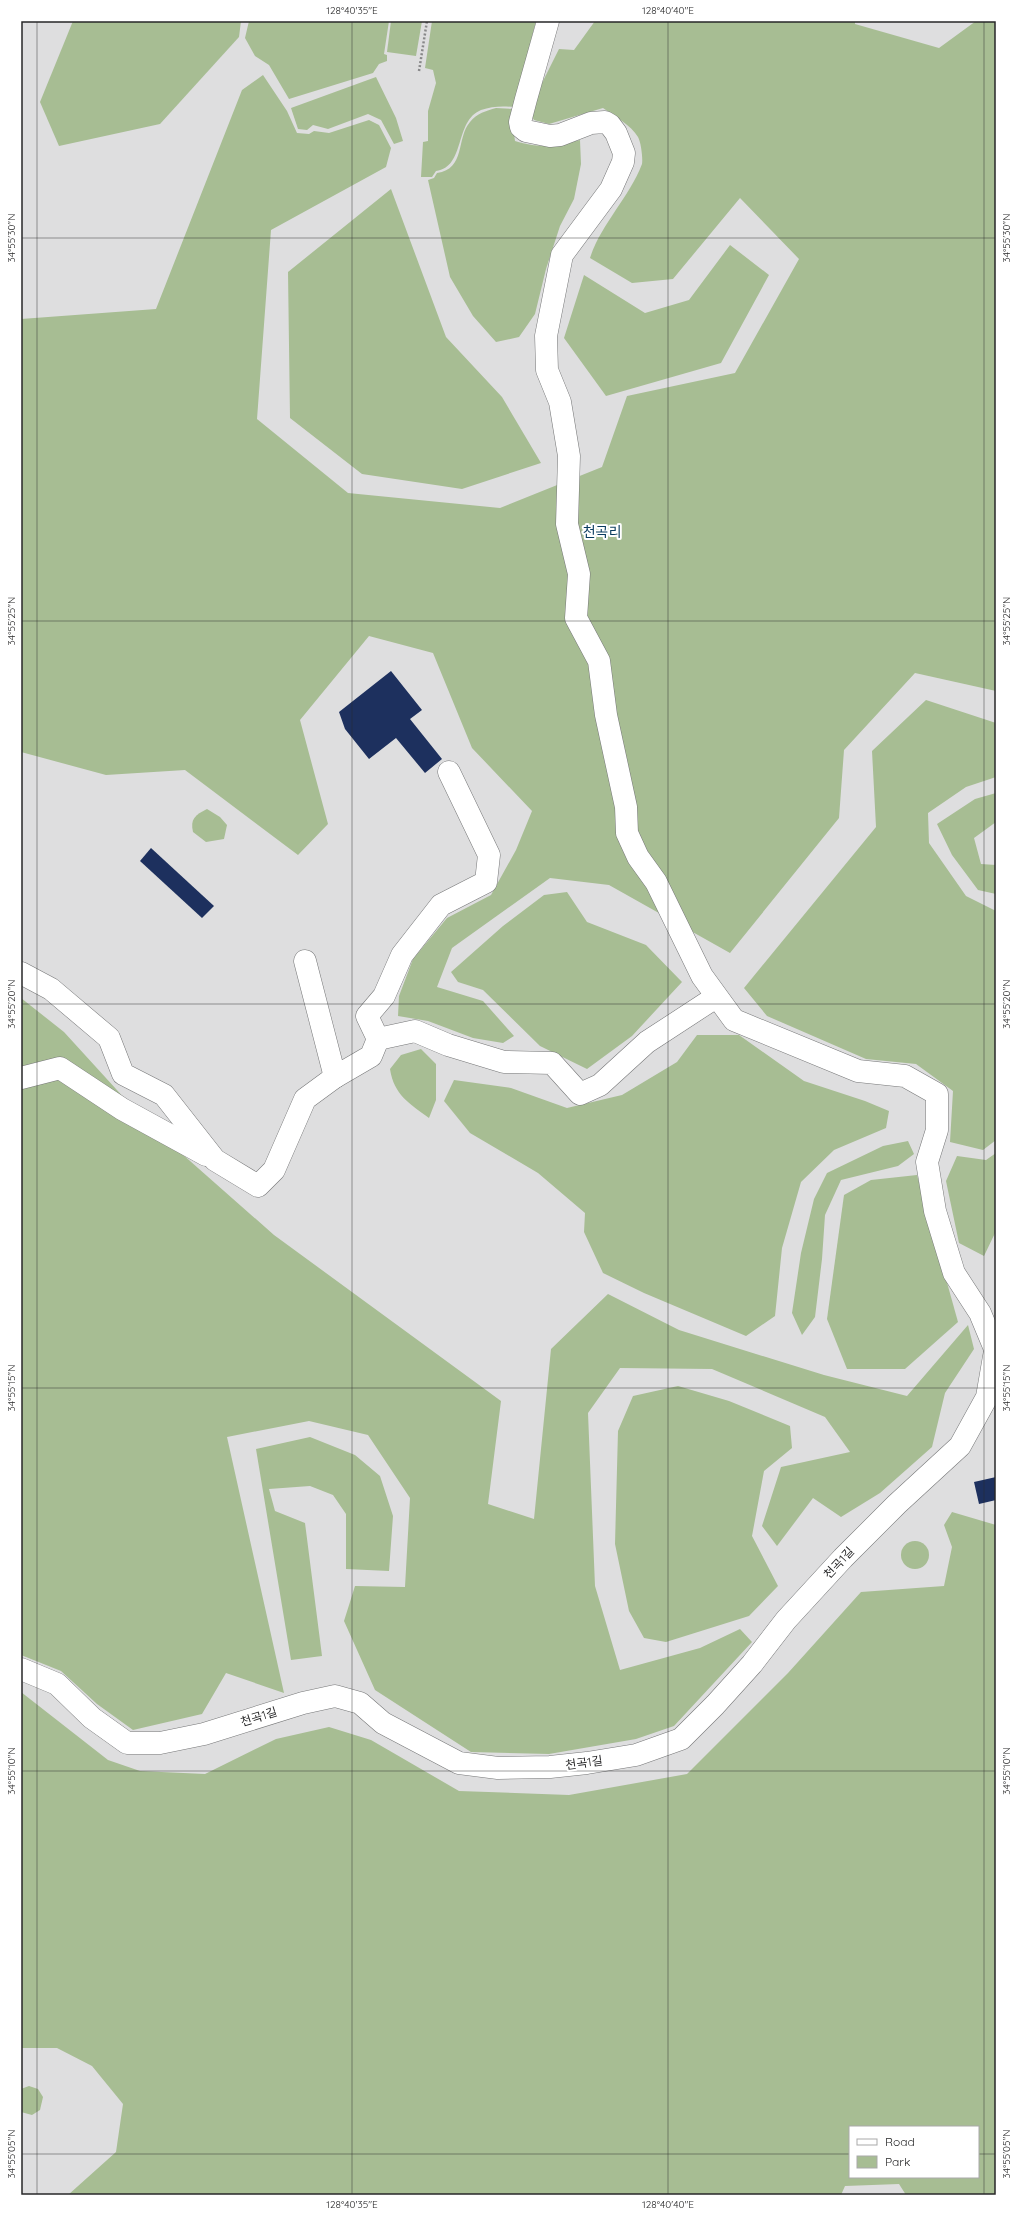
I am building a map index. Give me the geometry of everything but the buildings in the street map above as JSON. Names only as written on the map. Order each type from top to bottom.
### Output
[{"type":"street","points":[[548,21],[520,122],[521,127],[526,131],[550,136],[560,135],[591,123],[605,122],[610,125],[616,133],[624,153],[623,162],[611,189],[562,255],[546,336],[547,370],[560,402],[569,456],[567,524],[578,574],[576,618],[599,661],[606,716],[626,807],[627,833],[638,856],[656,882],[702,976],[734,1020],[769,1036],[858,1071],[905,1076],[937,1094],[937,1130],[927,1162],[934,1211],[954,1273],[980,1313],[996,1349]]},
{"type":"street","points":[[21,1078],[60,1068],[122,1108],[258,1186],[274,1170],[305,1099],[335,1077],[371,1056],[378,1039],[367,1016],[384,996],[402,955],[441,905],[486,882],[489,855],[449,772]]},
{"type":"street","points":[[305,961],[335,1077]]},
{"type":"street","points":[[21,973],[51,989],[109,1038],[123,1074],[164,1095],[215,1160]]},
{"type":"street","points":[[378,1039],[415,1031],[448,1045],[504,1062],[552,1063],[580,1094],[600,1084],[647,1042],[716,997]]},
{"type":"street","name":"천곡1길","points":[[21,1669],[57,1684],[92,1718],[127,1742],[160,1742],[204,1734],[303,1702],[335,1696],[360,1702],[383,1723],[459,1763],[498,1768],[550,1767],[636,1755],[681,1739],[720,1699],[786,1620],[843,1558],[897,1504],[960,1446],[987,1397],[996,1345]]},
{"type":"path","points":[[419,71],[427,21]]},
{"type":"green space","points":[[73,21],[241,21],[239,37],[160,124],[59,146],[40,102]]},
{"type":"green space","points":[[249,21],[389,21],[384,54],[387,55],[387,61],[379,64],[373,73],[289,99],[269,65],[255,56],[245,38]]},
{"type":"green space","points":[[391,21],[422,21],[416,56],[387,52]]},
{"type":"green space","points":[[432,21],[536,21],[514,107],[502,106],[489,108],[481,110],[473,116],[467,124],[452,161],[445,168],[436,171],[432,177],[421,177],[423,142],[428,141],[428,111],[436,83],[433,70],[425,68]]},
{"type":"green space","points":[[595,21],[855,21],[855,24],[939,48],[976,21],[996,21],[996,691],[915,673],[844,750],[839,818],[730,953],[609,885],[550,878],[452,948],[437,987],[483,1001],[514,1036],[503,1043],[473,1038],[428,1021],[398,1016],[399,996],[413,959],[447,918],[491,895],[516,850],[532,811],[472,748],[433,653],[369,636],[300,720],[328,824],[298,855],[185,770],[106,775],[21,752],[21,319],[156,309],[242,90],[263,75],[287,111],[297,133],[309,134],[314,131],[329,133],[369,120],[379,125],[391,148],[386,167],[271,230],[257,419],[348,493],[500,508],[602,467],[627,396],[735,373],[799,259],[740,198],[673,279],[632,283],[590,258],[601,234],[630,188],[642,164],[642,150],[639,139],[627,125],[603,108],[549,124],[534,120],[531,115],[539,89],[559,49],[574,50]]},
{"type":"green space","points":[[376,77],[396,118],[403,141],[394,144],[381,120],[368,114],[328,129],[313,125],[307,130],[298,129],[291,108]]},
{"type":"green space","points":[[496,108],[514,109],[513,126],[515,141],[524,144],[548,146],[580,140],[581,164],[574,199],[560,226],[546,269],[535,314],[519,337],[496,342],[473,316],[450,277],[428,180],[434,178],[437,173],[452,166],[470,122],[476,116]]},
{"type":"green space","points":[[391,189],[446,337],[502,397],[541,463],[462,489],[362,474],[290,418],[288,272]]},
{"type":"green space","points":[[730,245],[769,275],[721,363],[606,396],[564,338],[584,275],[645,313],[689,300]]},
{"type":"green space","points":[[926,700],[996,723],[996,777],[966,787],[928,813],[929,843],[966,896],[996,911],[996,1140],[983,1150],[950,1142],[953,1091],[916,1064],[866,1059],[767,1016],[744,988],[876,827],[872,751]]},
{"type":"green space","points":[[996,793],[996,822],[974,838],[981,864],[996,865],[996,894],[978,890],[952,855],[937,824],[975,799]]},
{"type":"green space","points":[[207,809],[220,817],[227,825],[224,839],[206,842],[193,832],[192,824],[194,818],[199,813]]},
{"type":"green space","points":[[567,892],[587,922],[646,945],[682,982],[632,1036],[587,1069],[540,1046],[483,990],[458,982],[451,972],[503,926],[544,895]]},
{"type":"green space","points":[[21,998],[64,1032],[147,1123],[274,1235],[501,1401],[488,1504],[534,1519],[551,1349],[608,1294],[679,1330],[824,1375],[907,1396],[968,1325],[974,1349],[945,1393],[932,1447],[880,1493],[841,1517],[813,1498],[777,1546],[762,1526],[781,1467],[850,1452],[825,1417],[712,1369],[620,1368],[588,1413],[595,1586],[620,1670],[700,1648],[740,1629],[752,1642],[674,1726],[636,1739],[549,1754],[471,1752],[375,1690],[344,1621],[355,1586],[405,1587],[410,1498],[368,1435],[309,1421],[227,1437],[284,1693],[226,1673],[202,1714],[133,1730],[97,1704],[61,1671],[21,1655]]},
{"type":"green space","points":[[697,1035],[739,1035],[804,1081],[865,1101],[889,1111],[886,1128],[834,1150],[801,1182],[782,1248],[775,1316],[746,1336],[644,1293],[603,1273],[584,1232],[585,1213],[538,1173],[470,1133],[444,1101],[454,1080],[511,1088],[567,1108],[622,1095],[677,1062]]},
{"type":"green space","points":[[421,1049],[436,1064],[436,1100],[429,1118],[409,1103],[399,1092],[395,1086],[390,1069],[401,1055]]},
{"type":"green space","points":[[908,1141],[914,1154],[898,1166],[841,1180],[825,1215],[822,1259],[815,1317],[802,1335],[792,1313],[801,1253],[814,1199],[827,1173],[883,1146]]},
{"type":"green space","points":[[996,1153],[996,1231],[984,1256],[959,1243],[946,1181],[957,1156],[986,1160]]},
{"type":"green space","points":[[917,1175],[958,1322],[905,1369],[847,1369],[827,1319],[844,1195],[871,1180]]},
{"type":"green space","points":[[678,1386],[729,1401],[790,1426],[792,1448],[764,1471],[752,1536],[778,1586],[749,1616],[666,1642],[644,1638],[629,1611],[615,1544],[618,1431],[633,1396]]},
{"type":"green space","points":[[310,1437],[355,1455],[380,1476],[393,1516],[389,1571],[346,1569],[346,1514],[333,1495],[310,1486],[269,1489],[275,1511],[305,1523],[322,1656],[291,1660],[256,1449]]},
{"type":"green space","points":[[952,1512],[996,1525],[996,2195],[906,2195],[899,2184],[845,2186],[841,2195],[68,2195],[116,2152],[123,2104],[92,2066],[57,2048],[21,2048],[21,1692],[108,1760],[140,1771],[205,1774],[276,1739],[329,1727],[371,1740],[459,1791],[569,1795],[687,1774],[788,1673],[861,1592],[944,1586],[952,1547],[944,1525]]},
{"type":"green space","points":[[915,1541],[925,1545],[929,1555],[925,1565],[915,1569],[905,1565],[901,1555],[905,1545]]},
{"type":"green space","points":[[29,2086],[38,2089],[43,2097],[40,2110],[32,2115],[21,2112],[21,2089]]},
{"type":"district","name":"천곡리","points":[[602,532]]}]
